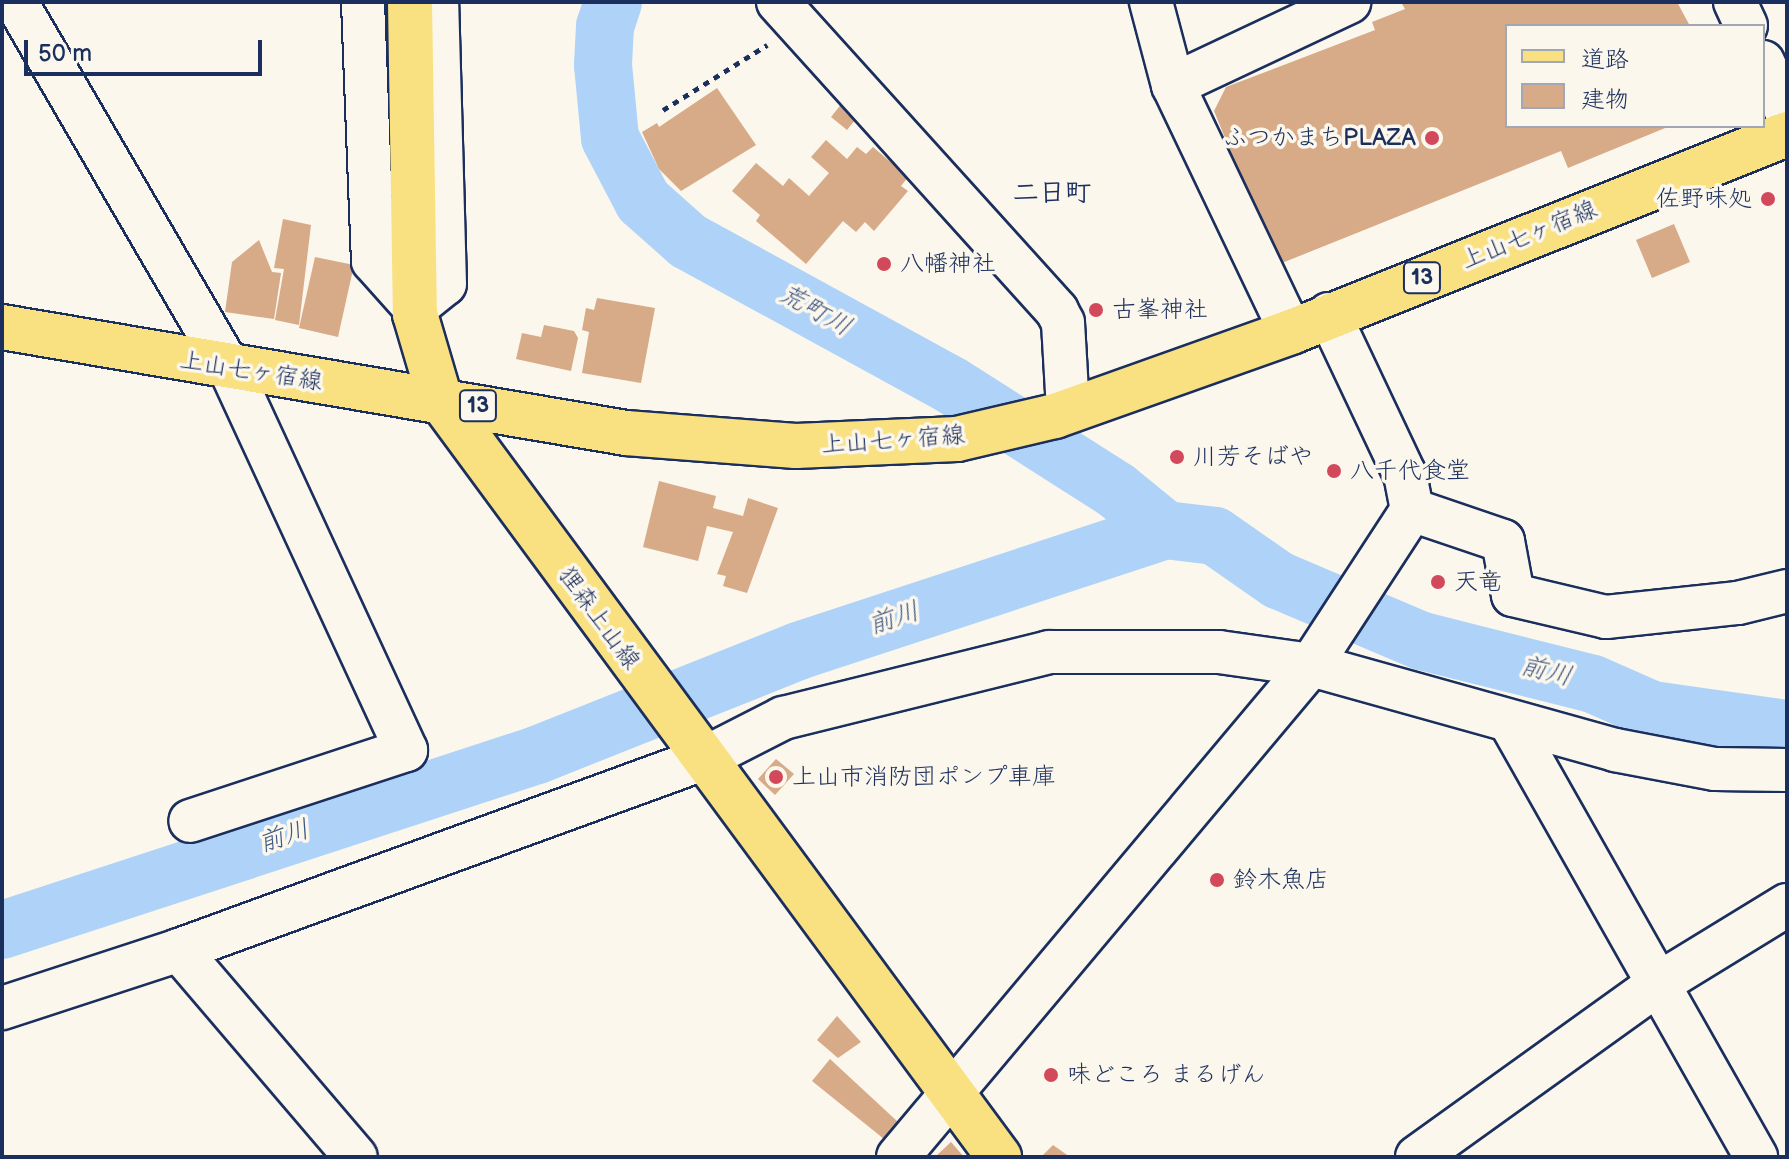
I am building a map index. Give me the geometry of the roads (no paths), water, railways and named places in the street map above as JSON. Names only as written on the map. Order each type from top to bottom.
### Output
[{"type":"main road","name":"狸森上山線","points":[[410,2],[415,308],[440,399],[698,754],[999,1157]]},
{"type":"main road","name":"上山七ヶ宿線","points":[[2,327],[230,369],[440,399],[626,433],[796,446],[957,439],[1061,413],[1310,323],[1787,134]]},
{"type":"street","points":[[16,2],[230,369],[406,750],[190,821]]},
{"type":"street","points":[[363,2],[373,261],[415,308],[445,284],[437,2]]},
{"type":"street","points":[[898,1157],[952,1097],[1311,665],[1412,510],[1405,475],[1310,323],[1173,85],[1151,2]]},
{"type":"street","points":[[1173,85],[1349,2]]},
{"type":"street","points":[[1735,2],[1745,24]]},
{"type":"street","points":[[788,14],[1057,311],[1063,323],[1061,413]]},
{"type":"street","points":[[1765,66],[1787,113]]},
{"type":"street","points":[[1412,510],[1503,541],[1513,595],[1606,617],[1738,603],[1787,591]]},
{"type":"street","points":[[2,1008],[179,950],[698,754],[783,718],[1049,652],[1105,648],[1219,652],[1311,665],[1615,750],[1715,769],[1787,770]]},
{"type":"street","points":[[1510,722],[1756,1157]]},
{"type":"street","points":[[1417,1157],[1658,984],[1787,905]]},
{"type":"street","points":[[179,950],[356,1157]]},
{"type":"waterway","name":"荒町川","points":[[613,2],[605,26],[603,65],[610,138],[643,201],[688,241],[951,385],[1116,490],[1165,530]]},
{"type":"waterway","name":"前川","points":[[2,930],[537,755],[798,651],[1165,530],[1215,536],[1278,580],[1422,641],[1593,684],[1652,710],[1787,729]]},
{"type":"place","name":"ふつかまちPLAZA","points":[[1432,138]]},
{"type":"place","name":"佐野味処","points":[[1768,199]]},
{"type":"place","name":"八幡神社","points":[[884,264]]},
{"type":"place","name":"古峯神社","points":[[1096,310]]},
{"type":"place","name":"川芳そばや","points":[[1177,457]]},
{"type":"place","name":"八千代食堂","points":[[1334,471]]},
{"type":"place","name":"天竜","points":[[1438,582]]},
{"type":"place","name":"上山市消防団ポンプ車庫","points":[[776,777]]},
{"type":"place","name":"鈴木魚店","points":[[1217,880]]},
{"type":"place","name":"味どころ まるげん","points":[[1051,1075]]},
{"type":"district","name":"二日町","points":[[1052,194]]}]
